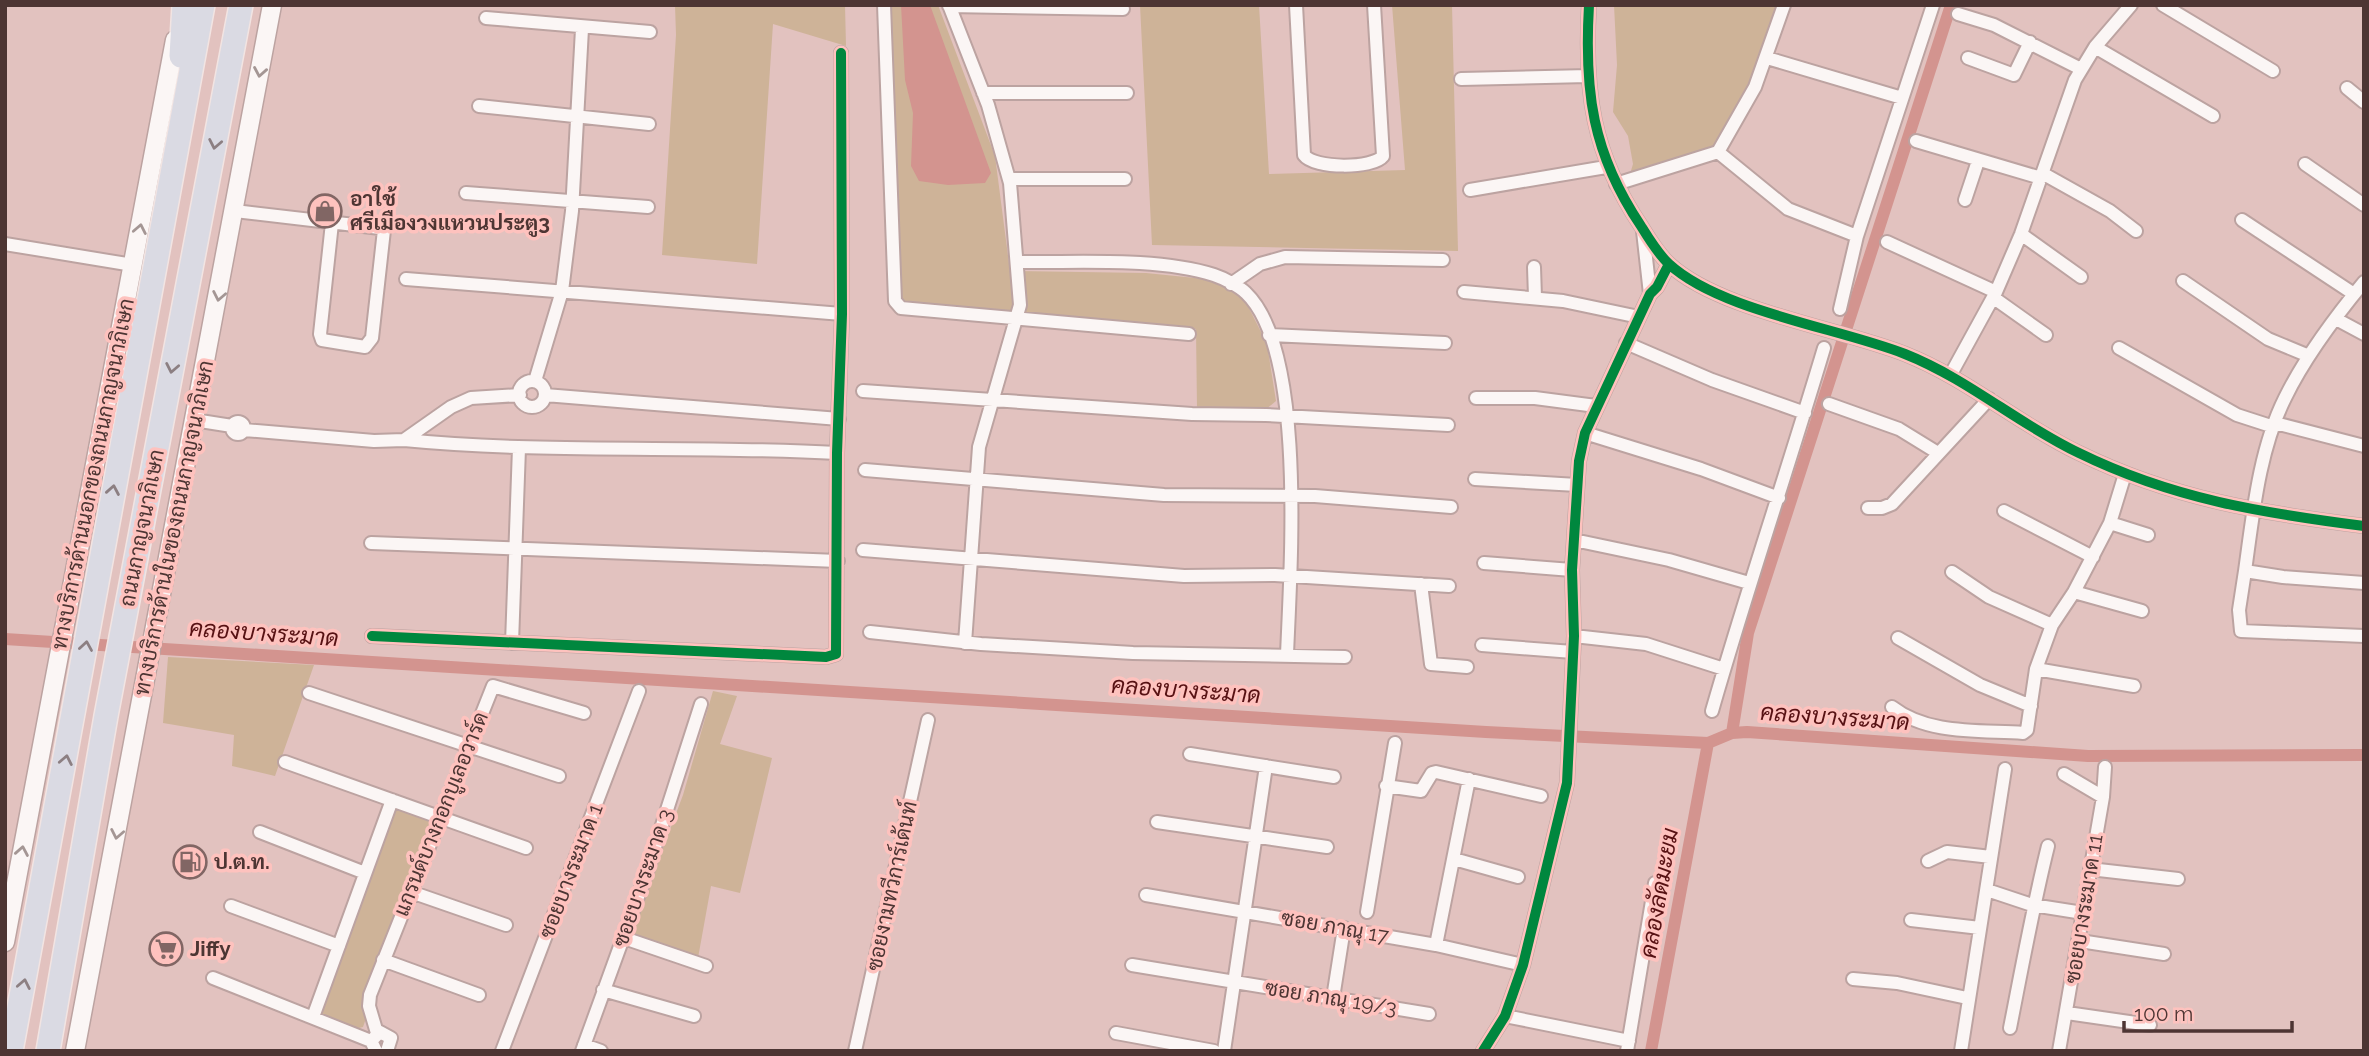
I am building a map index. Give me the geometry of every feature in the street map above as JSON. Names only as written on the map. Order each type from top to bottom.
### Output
[{"type":"highway","points":[[175,150],[183,5]]},
{"type":"highway","name":"ถนนกาญจนาภิเษก","points":[[11,1046],[75,713],[101,557],[203,5]]},
{"type":"highway","name":"ถนนกาญจนาภิเษก","points":[[50,1051],[106,716],[241,5]]},
{"type":"main road","name":"ทางบริการด้านนอกของถนนกาญจนาภิเษก","points":[[5,942],[183,5]]},
{"type":"main road","name":"ทางบริการด้านในของถนนกาญจนาภิเษก","points":[[75,1051],[272,5]]},
{"type":"street","points":[[884,5],[895,301],[901,308],[1189,334]]},
{"type":"street","points":[[1296,5],[1304,155],[1315,163],[1327,165],[1371,163],[1383,156],[1374,5]]},
{"type":"street","points":[[1589,5],[1590,102],[1606,167],[1643,229],[1669,264],[1723,295],[1807,324],[1878,344],[1951,374],[2077,452],[2124,474],[2253,511],[2364,526]]},
{"type":"street","points":[[1616,184],[1718,152],[1742,114],[1767,58],[1784,5]]},
{"type":"street","points":[[1840,309],[1857,236],[1933,5]]},
{"type":"street","points":[[1951,374],[1995,295],[2021,234],[2060,117],[2081,69],[2095,47],[2131,5]]},
{"type":"street","points":[[2163,5],[2273,71]]},
{"type":"street","points":[[965,643],[979,447],[1020,305],[1009,179],[983,93],[949,6],[1123,9]]},
{"type":"street","points":[[1958,14],[1994,25],[2081,69]]},
{"type":"street","points":[[486,18],[582,29],[650,33]]},
{"type":"street","points":[[535,381],[562,291],[573,203],[582,29]]},
{"type":"street","points":[[1968,58],[2014,75],[2030,42]]},
{"type":"street","points":[[2095,47],[2213,116]]},
{"type":"street","points":[[372,636],[826,657],[836,654],[837,453],[842,314],[841,53]]},
{"type":"street","points":[[1767,58],[1902,98]]},
{"type":"street","points":[[1461,79],[1588,76]]},
{"type":"street","points":[[2347,88],[2364,102]]},
{"type":"street","points":[[983,93],[1127,93]]},
{"type":"street","points":[[479,106],[649,124]]},
{"type":"street","points":[[1916,141],[1978,161],[2041,175],[2110,211],[2136,231]]},
{"type":"street","points":[[1718,152],[1788,209],[1857,236]]},
{"type":"street","points":[[1965,200],[1978,161]]},
{"type":"street","points":[[2305,164],[2364,205]]},
{"type":"street","points":[[1470,190],[1606,167]]},
{"type":"street","points":[[1009,179],[1125,179]]},
{"type":"street","points":[[466,193],[648,208]]},
{"type":"street","points":[[235,211],[380,228],[386,234],[372,338],[365,347],[327,343],[322,340],[320,334],[332,223]]},
{"type":"street","points":[[2242,220],[2354,294]]},
{"type":"street","points":[[1643,229],[1650,293]]},
{"type":"street","points":[[2021,234],[2081,277]]},
{"type":"street","points":[[1887,243],[1995,295],[2046,335]]},
{"type":"street","points":[[5,244],[133,265]]},
{"type":"street","points":[[1231,284],[1260,264],[1285,257],[1443,260]]},
{"type":"street","points":[[1018,262],[1182,269],[1215,276],[1246,292],[1261,314],[1269,335],[1287,416],[1291,496],[1287,655]]},
{"type":"street","points":[[1483,1051],[1505,1016],[1523,965],[1567,783],[1574,636],[1572,570],[1577,485],[1585,433],[1650,293],[1657,287],[1669,264]]},
{"type":"street","points":[[1534,267],[1535,297]]},
{"type":"street","points":[[406,279],[842,314]]},
{"type":"street","points":[[2183,281],[2269,339],[2309,356]]},
{"type":"street","points":[[2364,282],[2309,356],[2284,399],[2274,425],[2253,511],[2239,610],[2241,631],[2364,636]]},
{"type":"street","points":[[1464,292],[1535,297],[1639,317]]},
{"type":"street","points":[[2336,319],[2364,334]]},
{"type":"street","points":[[1269,335],[1445,343]]},
{"type":"street","points":[[1626,343],[1712,380],[1805,413]]},
{"type":"street","points":[[1712,711],[1749,583],[1779,498],[1824,348]]},
{"type":"street","points":[[2119,348],[2237,415],[2364,446]]},
{"type":"street","points":[[535,381],[542,386],[545,396],[540,404],[532,406],[523,403],[520,395],[524,384],[535,381]]},
{"type":"street","points":[[863,391],[1192,414],[1448,425]]},
{"type":"street","points":[[404,440],[451,407],[471,398],[520,395]]},
{"type":"street","points":[[545,396],[839,419]]},
{"type":"street","points":[[1476,398],[1535,398],[1596,406]]},
{"type":"street","points":[[1868,508],[1882,509],[1892,504],[1990,399]]},
{"type":"street","points":[[1829,404],[1899,429],[1938,453]]},
{"type":"street","points":[[194,420],[238,428],[374,442],[404,440],[519,448],[648,451],[742,448],[837,453]]},
{"type":"street","points":[[1585,433],[1701,468],[1779,498]]},
{"type":"street","points":[[512,643],[519,448]]},
{"type":"street","points":[[865,470],[1164,495],[1291,496],[1451,507]]},
{"type":"street","points":[[1892,707],[1907,719],[1933,727],[2023,733],[2028,730],[2036,669],[2052,625],[2074,592],[2110,523],[2124,474]]},
{"type":"street","points":[[1475,480],[1577,485]]},
{"type":"street","points":[[2004,511],[2093,557]]},
{"type":"street","points":[[2110,523],[2148,534]]},
{"type":"street","points":[[1574,540],[1669,560],[1749,583]]},
{"type":"street","points":[[371,543],[838,561]]},
{"type":"street","points":[[863,550],[1184,576],[1290,576],[1449,586]]},
{"type":"street","points":[[1484,563],[1572,570]]},
{"type":"street","points":[[2245,571],[2283,577],[2364,583]]},
{"type":"street","points":[[1952,572],[1989,597],[2052,625]]},
{"type":"street","points":[[1421,584],[1430,664],[1467,667]]},
{"type":"street","points":[[2074,592],[2142,611]]},
{"type":"street","points":[[870,632],[965,643],[1133,653],[1345,657]]},
{"type":"street","points":[[1574,636],[1646,645],[1724,669]]},
{"type":"street","points":[[1898,638],[1980,685],[2031,706]]},
{"type":"street","points":[[1482,645],[1573,652]]},
{"type":"street","points":[[2036,669],[2134,686]]},
{"type":"street","name":"แกรนด์บางกอกบูเลอวาร์ด","points":[[375,1041],[369,1006],[370,995],[493,686],[584,713]]},
{"type":"street","name":"ซอยบางระมาด 1","points":[[502,1051],[639,691]]},
{"type":"street","points":[[309,693],[559,776]]},
{"type":"street","name":"ซอยบางระมาด 3","points":[[583,1048],[624,938],[701,704]]},
{"type":"street","name":"ซอยงามทวีการ์เด้นท์","points":[[855,1051],[928,720]]},
{"type":"street","points":[[1367,912],[1395,743]]},
{"type":"street","points":[[1190,754],[1334,777]]},
{"type":"street","points":[[285,762],[526,848]]},
{"type":"street","points":[[1224,1051],[1266,766]]},
{"type":"street","name":"ซอยบางระมาด 11","points":[[2059,1051],[2080,941],[2103,797],[2105,767]]},
{"type":"street","points":[[1961,1051],[1967,998],[2005,769]]},
{"type":"street","points":[[1386,786],[1421,791],[1432,773],[1436,772],[1541,796]]},
{"type":"street","points":[[2064,774],[2103,797]]},
{"type":"street","points":[[1436,945],[1469,779]]},
{"type":"street","points":[[313,1017],[392,800]]},
{"type":"street","points":[[1157,822],[1327,847]]},
{"type":"street","points":[[260,832],[365,873]]},
{"type":"street","points":[[2010,1028],[2027,949],[2032,905],[2048,846]]},
{"type":"street","points":[[1928,861],[1947,852],[1991,857]]},
{"type":"street","points":[[1454,859],[1518,877]]},
{"type":"street","points":[[2090,869],[2178,880]]},
{"type":"street","points":[[1505,1016],[1628,1046],[1655,883]]},
{"type":"street","points":[[1987,890],[2032,905],[2083,913]]},
{"type":"street","points":[[411,892],[506,925]]},
{"type":"street","name":"ซอย ภาณุ 17","points":[[1146,895],[1436,945],[1523,965]]},
{"type":"street","points":[[231,906],[339,946]]},
{"type":"street","points":[[1911,920],[1980,928]]},
{"type":"street","points":[[1333,998],[1344,929]]},
{"type":"street","points":[[624,938],[706,966]]},
{"type":"street","points":[[2080,941],[2164,954]]},
{"type":"street","points":[[383,960],[479,995]]},
{"type":"street","name":"ซอย ภาณุ 19/3","points":[[1132,965],[1429,1014]]},
{"type":"street","points":[[213,978],[375,1041],[389,1035],[393,1049]]},
{"type":"street","points":[[1853,979],[1898,983],[1967,998]]},
{"type":"street","points":[[603,990],[694,1016]]},
{"type":"street","points":[[2067,1013],[2150,1025]]},
{"type":"street","points":[[1116,1033],[1214,1051]]},
{"type":"street","points":[[583,1048],[601,1051]]},
{"type":"shaded area","points":[[675,5],[845,5],[846,46],[773,24],[757,264],[662,255],[676,35]]},
{"type":"shaded area","points":[[890,5],[938,5],[995,156],[1010,271],[1146,273],[1215,280],[1244,298],[1267,344],[1276,401],[1265,410],[1197,408],[1196,329],[902,301],[899,293]]},
{"type":"shaded area","points":[[901,5],[930,5],[991,173],[985,183],[948,185],[919,181],[911,166],[913,113],[905,80]]},
{"type":"shaded area","points":[[1140,5],[1259,5],[1269,174],[1405,170],[1392,5],[1452,5],[1458,251],[1152,245]]},
{"type":"shaded area","points":[[1614,5],[1779,5],[1725,152],[1630,174],[1633,164],[1628,136],[1613,112],[1617,65]]},
{"type":"shaded area","points":[[168,657],[314,665],[275,776],[232,766],[234,735],[163,723]]},
{"type":"shaded area","points":[[713,691],[737,696],[720,744],[772,758],[740,893],[711,886],[698,958],[631,933],[683,795]]},
{"type":"shaded area","points":[[394,809],[434,821],[363,1027],[355,1029],[320,1015]]},
{"type":"waterway","points":[[1732,733],[1748,633],[1951,5]]},
{"type":"waterway","name":"คลองบางระมาด","points":[[5,639],[1486,732],[1708,743],[1732,733],[1747,732],[2088,756],[2364,755]]},
{"type":"waterway","name":"คลองลัดมะยม","points":[[1651,1051],[1708,743]]},
{"type":"cycle path","points":[[1589,5],[1590,93],[1602,147],[1624,199],[1650,241],[1669,264],[1691,280],[1749,306],[1878,345],[1928,364],[2079,453],[2149,482],[2218,502],[2290,516],[2364,526]]},
{"type":"cycle path","points":[[372,636],[826,657],[836,654],[837,453],[842,314],[841,53]]},
{"type":"cycle path","points":[[1483,1051],[1505,1016],[1523,965],[1567,783],[1574,636],[1572,570],[1579,461],[1585,433],[1650,294],[1657,287],[1669,264]]},
{"type":"place","name":"อาใช้ ศรีเมืองวงแหวนประตู3","points":[[325,211]]},
{"type":"place","name":"ป.ต.ท.","points":[[190,862]]},
{"type":"place","name":"Jiffy","points":[[166,949]]}]
